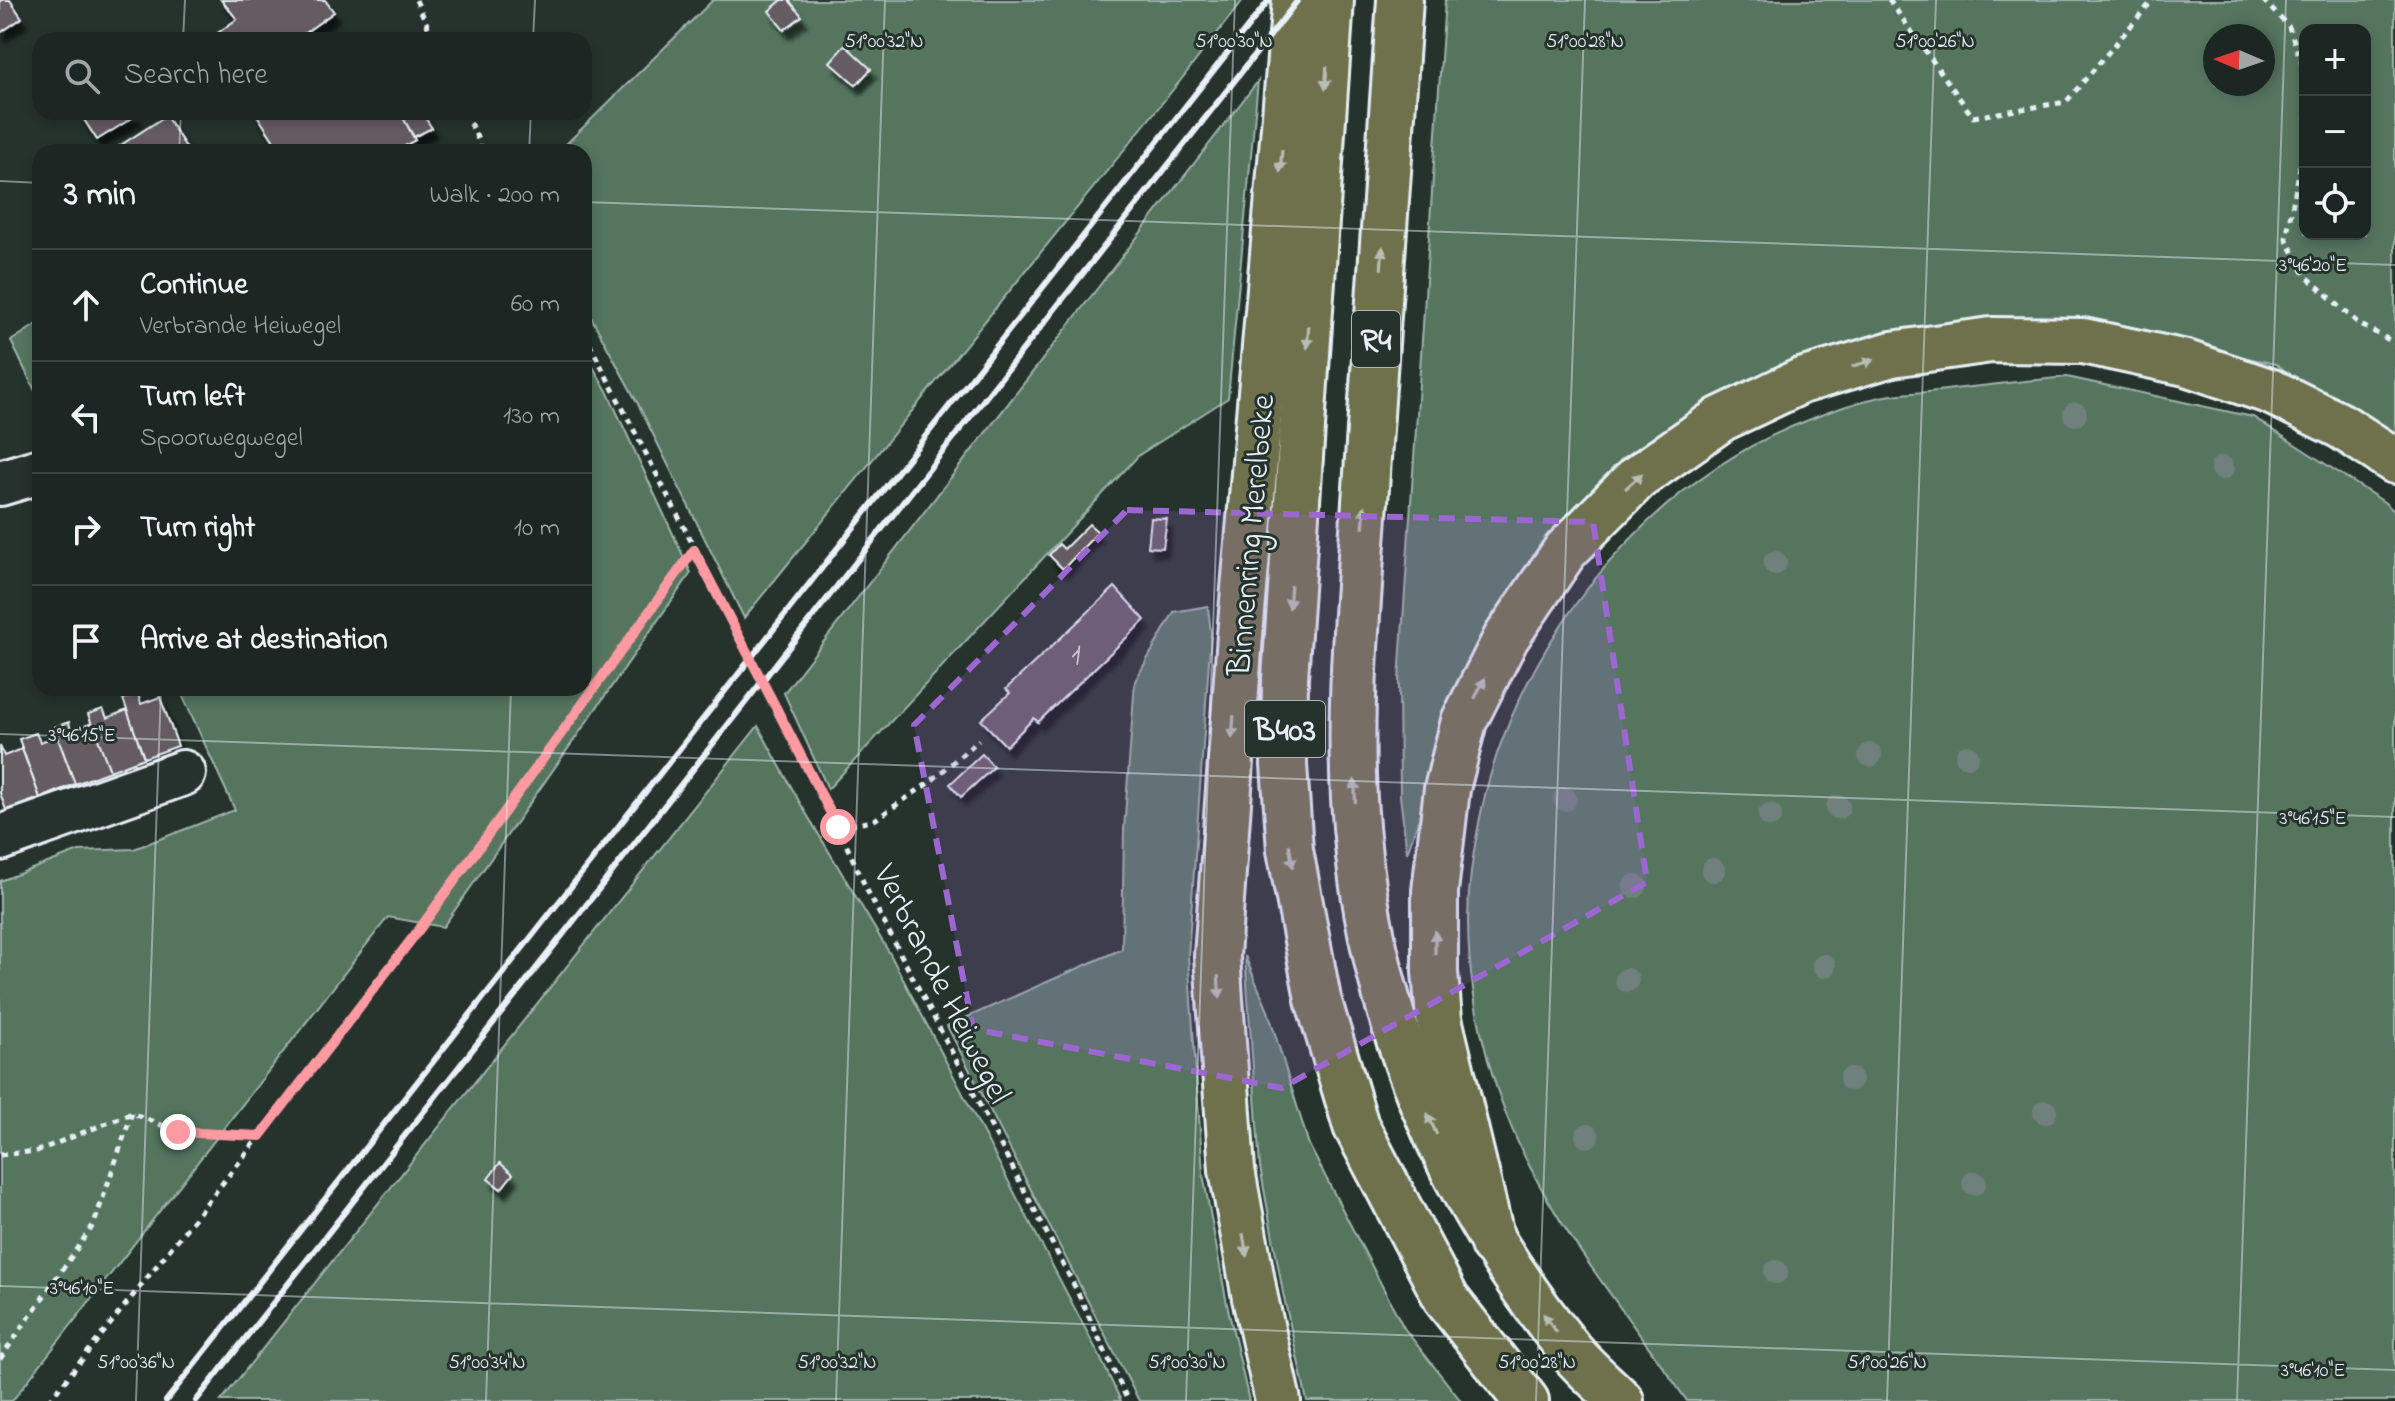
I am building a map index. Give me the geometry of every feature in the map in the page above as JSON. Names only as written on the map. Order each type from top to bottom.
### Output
[{"type":"highway","name":"Binnenring Merelbeke","points":[[1278,1401],[1255,1298],[1232,1170],[1217,956],[1240,635],[1295,0]]},
{"type":"highway","name":"B403","points":[[1331,0],[1285,678],[1284,765],[1290,850],[1318,999],[1356,1126],[1447,1300],[1526,1401]]},
{"type":"highway","name":"R4","points":[[1400,0],[1354,679],[1354,800],[1369,921],[1391,1018],[1427,1115],[1460,1187],[1493,1244],[1571,1351],[1621,1401]]},
{"type":"highway","points":[[1493,1244],[1439,1019],[1435,972],[1435,891],[1447,789],[1464,721],[1506,638],[1565,551],[1637,478],[1721,419],[1801,381],[1892,354],[1991,340],[2083,341],[2186,363],[2272,392],[2341,426],[2395,461]]},
{"type":"street","points":[[0,483],[32,473]]},
{"type":"street","points":[[0,838],[183,773]]},
{"type":"path","points":[[416,0],[430,32]]},
{"type":"path","points":[[1889,0],[1973,117],[2066,102],[2153,0]]},
{"type":"path","points":[[2263,0],[2289,27],[2299,55]]},
{"type":"path","points":[[469,120],[480,144]]},
{"type":"path","points":[[2300,168],[2286,238],[2305,275],[2359,324],[2395,343]]},
{"type":"path","name":"Verbrande Heiwegel","points":[[592,347],[838,827],[867,890],[1075,1287],[1128,1401]]},
{"type":"path","points":[[592,691],[694,550]]},
{"type":"path","points":[[49,1401],[421,927],[588,696]]},
{"type":"path","points":[[838,827],[873,821],[930,782],[979,740]]},
{"type":"path","points":[[0,1155],[37,1151],[132,1113],[178,1132],[260,1136]]},
{"type":"path","points":[[0,1359],[94,1224],[132,1113]]},
{"type":"highlighted area","points":[[1127,510],[1593,522],[1647,882],[1282,1088],[973,1029],[914,725]]},
{"type":"green space","points":[[713,0],[1243,0],[744,618],[638,404],[592,319],[592,144],[566,144]]},
{"type":"green space","points":[[1445,0],[2395,0],[2395,442],[2275,364],[2071,319],[1870,341],[1625,464],[1427,796],[1407,853],[1400,796],[1399,680]]},
{"type":"green space","points":[[1258,81],[1228,398],[1139,455],[828,789],[784,693]]},
{"type":"green space","points":[[32,327],[32,384],[11,341]]},
{"type":"green space","points":[[592,365],[691,573],[443,927],[388,917],[12,1401],[0,1401],[0,881],[79,851],[134,849],[235,810],[183,696],[592,696]]},
{"type":"green space","points":[[2067,377],[2253,417],[2395,512],[2395,1401],[1687,1401],[1564,1227],[1543,1191],[1506,1114],[1487,1056],[1470,964],[1468,902],[1479,821],[1497,754],[1526,686],[1554,637],[1587,590],[1624,546],[1665,506],[1711,472],[1759,442],[1863,401]]},
{"type":"green space","points":[[1208,606],[1211,633],[1188,956],[1203,1174],[1249,1401],[1139,1401],[947,1026],[1122,949],[1124,830],[1135,681],[1174,612]]},
{"type":"green space","points":[[758,726],[890,954],[1121,1401],[221,1401]]},
{"type":"green space","points":[[1245,956],[1268,1011],[1309,1145],[1404,1328],[1461,1401],[1307,1401],[1260,1167]]},
{"type":"building","points":[[0,0],[10,0],[22,18],[0,33]]},
{"type":"building","points":[[221,0],[325,0],[334,12],[306,32],[219,32],[237,19]]},
{"type":"building","points":[[782,0],[789,0],[802,16],[784,30],[769,11]]},
{"type":"building","points":[[845,45],[871,69],[856,85],[830,62]]},
{"type":"building","points":[[84,120],[129,120],[97,140]]},
{"type":"building","points":[[160,120],[169,120],[184,144],[122,144]]},
{"type":"building","points":[[260,120],[404,120],[415,140],[408,144],[276,144]]},
{"type":"building","points":[[404,120],[426,120],[432,128],[414,137]]},
{"type":"building","points":[[1151,518],[1167,519],[1163,548],[1148,547]]},
{"type":"building","points":[[1089,524],[1098,532],[1063,569],[1049,555],[1059,544],[1064,549]]},
{"type":"building","points":[[1115,587],[1145,620],[1038,722],[1034,718],[1006,746],[981,720],[1010,693],[1006,689]]},
{"type":"building","points":[[139,696],[141,704],[160,697],[178,746],[144,758],[123,699]]},
{"type":"building","points":[[103,709],[107,718],[127,710],[144,758],[110,771],[88,714]]},
{"type":"building","points":[[69,722],[71,731],[92,723],[110,771],[75,784],[54,727]]},
{"type":"building","points":[[36,733],[40,742],[57,736],[75,784],[40,798],[19,739]]},
{"type":"building","points":[[0,746],[4,756],[22,749],[40,798],[6,810],[0,793]]},
{"type":"building","points":[[982,754],[994,767],[961,797],[950,784]]},
{"type":"building","points":[[500,1163],[513,1174],[501,1189],[488,1179]]},
{"type":"railway","points":[[166,1401],[1269,0]]},
{"type":"railway","points":[[196,1401],[1298,0]]},
{"type":"route","points":[[178,1132],[260,1136],[421,927],[694,550],[838,827]]}]
